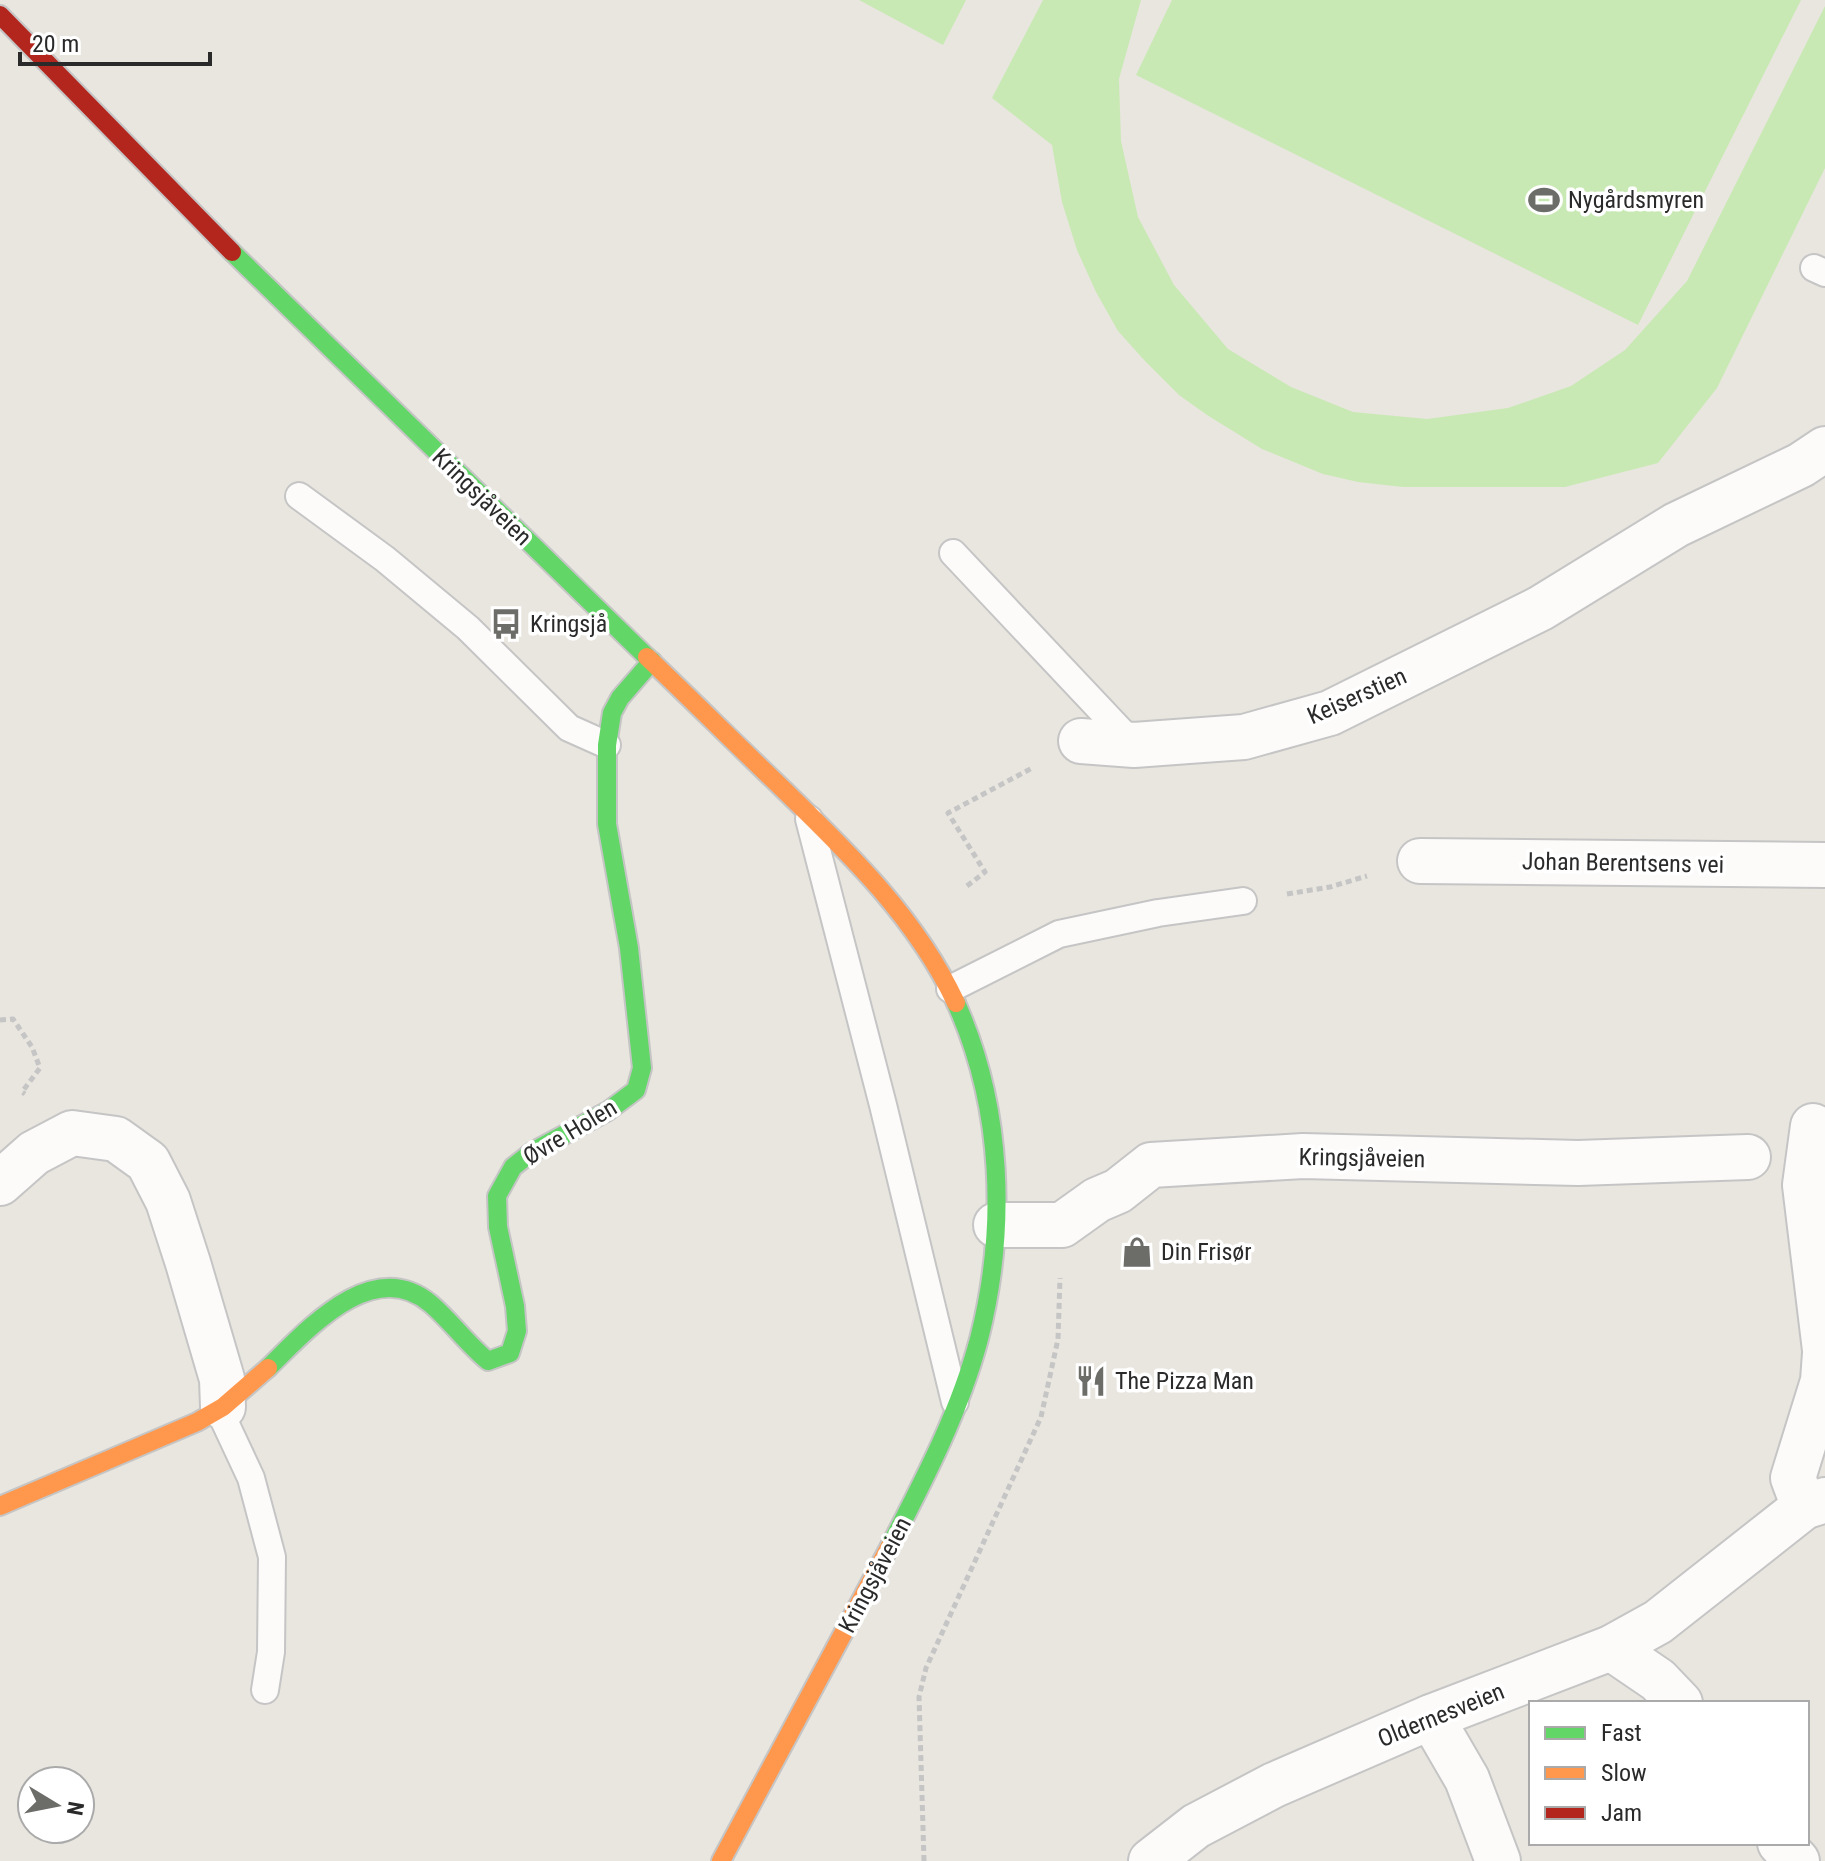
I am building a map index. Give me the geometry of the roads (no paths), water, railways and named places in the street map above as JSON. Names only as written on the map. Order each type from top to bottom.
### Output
[{"type":"main road","name":"Kringsjåveien","points":[[0,15],[287,308],[807,812],[887,895],[950,989],[970,1037],[992,1135],[996,1225],[991,1280],[978,1339],[926,1479],[721,1861]]},
{"type":"main road","name":"Øvre Holen","points":[[0,1506],[164,1438],[223,1407],[326,1314],[353,1296],[384,1287],[411,1291],[431,1302],[472,1350],[488,1361],[510,1353],[517,1331],[515,1306],[498,1227],[497,1196],[513,1167],[532,1152],[608,1111],[636,1090],[642,1068],[629,948],[607,824],[607,745],[616,705],[652,661]]},
{"type":"street","name":"Keiserstien","points":[[1081,741],[1134,745],[1244,737],[1330,713],[1541,608],[1676,525],[1801,465],[1825,449]]},
{"type":"street","name":"Johan Berentsens vei","points":[[1420,861],[1825,865]]},
{"type":"street","name":"Oldernesveien","points":[[1151,1861],[1196,1826],[1274,1785],[1431,1717],[1611,1648],[1658,1622],[1814,1503],[1793,1478],[1823,1381],[1825,1351],[1805,1185],[1813,1126]]},
{"type":"street","points":[[0,1183],[34,1153],[72,1133],[116,1139],[148,1162],[168,1201],[188,1263],[222,1379],[223,1407]]},
{"type":"street","name":"Kringsjåveien","points":[[996,1225],[1062,1225],[1097,1200],[1118,1191],[1151,1165],[1303,1156],[1578,1163],[1748,1157]]},
{"type":"street","points":[[1611,1648],[1658,1680],[1678,1701]]},
{"type":"street","points":[[1431,1717],[1467,1779],[1498,1861]]},
{"type":"street","points":[[1782,1845],[1797,1861]]},
{"type":"lane","points":[[299,496],[385,559],[468,628],[569,728],[607,745]]},
{"type":"lane","points":[[953,553],[1134,745]]},
{"type":"lane","points":[[807,812],[956,1405]]},
{"type":"lane","points":[[950,989],[1059,934],[1158,913],[1243,901]]},
{"type":"lane","points":[[223,1407],[222,1416],[251,1478],[272,1557],[271,1652],[265,1690]]},
{"type":"place","name":"Nygårdsmyren","points":[[1544,200]]},
{"type":"place","name":"Kringsjå","points":[[506,624]]},
{"type":"place","name":"Din Frisør","points":[[1137,1252]]},
{"type":"place","name":"The Pizza Man","points":[[1091,1381]]}]
